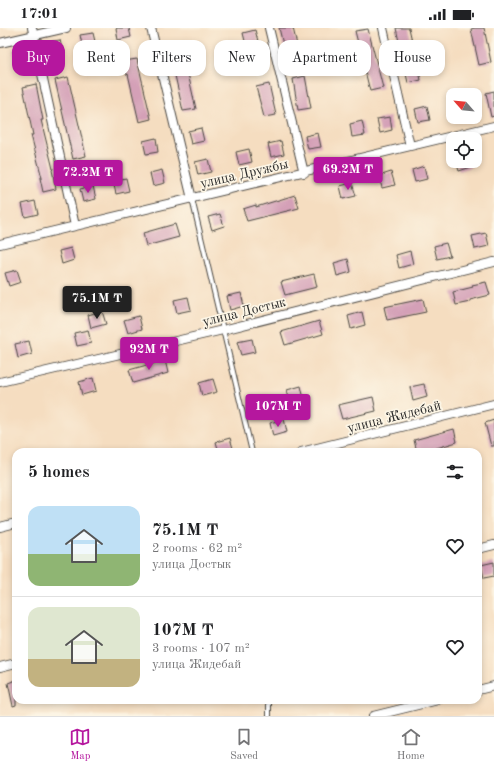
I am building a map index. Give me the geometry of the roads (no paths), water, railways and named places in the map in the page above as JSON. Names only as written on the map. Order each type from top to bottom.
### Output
[{"type":"street","points":[[0,42],[33,32],[66,28]]},
{"type":"street","points":[[151,28],[192,199]]},
{"type":"street","points":[[269,28],[304,172]]},
{"type":"street","points":[[383,28],[410,146]]},
{"type":"street","points":[[33,32],[76,226]]},
{"type":"street","name":"улица Дружбы","points":[[0,244],[494,126]]},
{"type":"street","name":"улица Достык","points":[[0,382],[223,330],[494,262]]},
{"type":"street","name":"улица Жидебай","points":[[317,448],[494,404]]},
{"type":"street","points":[[0,527],[12,524]]},
{"type":"street","points":[[482,548],[494,545]]},
{"type":"street","points":[[0,667],[12,664]]},
{"type":"street","points":[[482,689],[494,686]]},
{"type":"street","points":[[373,716],[422,704]]},
{"type":"lane","points":[[192,199],[251,448]]},
{"type":"lane","points":[[269,704],[270,716]]}]
